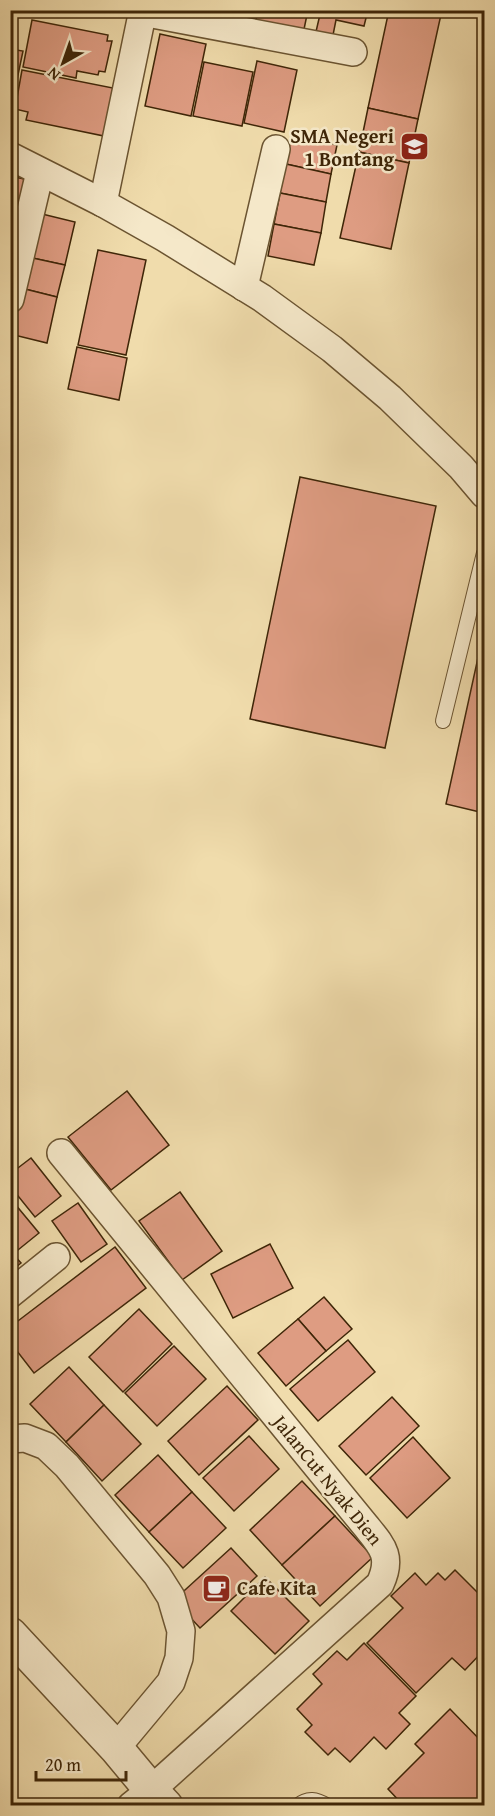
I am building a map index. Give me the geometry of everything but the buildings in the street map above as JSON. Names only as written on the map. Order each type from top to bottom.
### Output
[{"type":"street","points":[[106,189],[143,11],[353,52]]},
{"type":"street","points":[[276,149],[248,270],[262,298],[332,349],[390,398],[461,467],[484,494]]},
{"type":"street","points":[[10,156],[40,172],[106,189],[165,238],[248,270]]},
{"type":"street","points":[[10,299],[40,172]]},
{"type":"street","name":"JalanCut Nyak Dien","points":[[61,1153],[382,1546],[387,1560],[380,1584],[149,1801]]},
{"type":"street","points":[[10,1294],[56,1257]]},
{"type":"street","points":[[10,1438],[25,1438],[46,1446],[66,1466],[157,1575],[171,1597],[181,1631],[179,1658],[171,1682],[116,1748]]},
{"type":"street","points":[[10,1634],[116,1748],[149,1801]]},
{"type":"lane","points":[[443,721],[484,553]]},
{"type":"lane","points":[[297,1806],[309,1799],[317,1800],[328,1806]]},
{"type":"place","name":"SMA Negeri 1 Bontang","points":[[415,147]]},
{"type":"place","name":"Cafe Kita","points":[[216,1588]]}]
